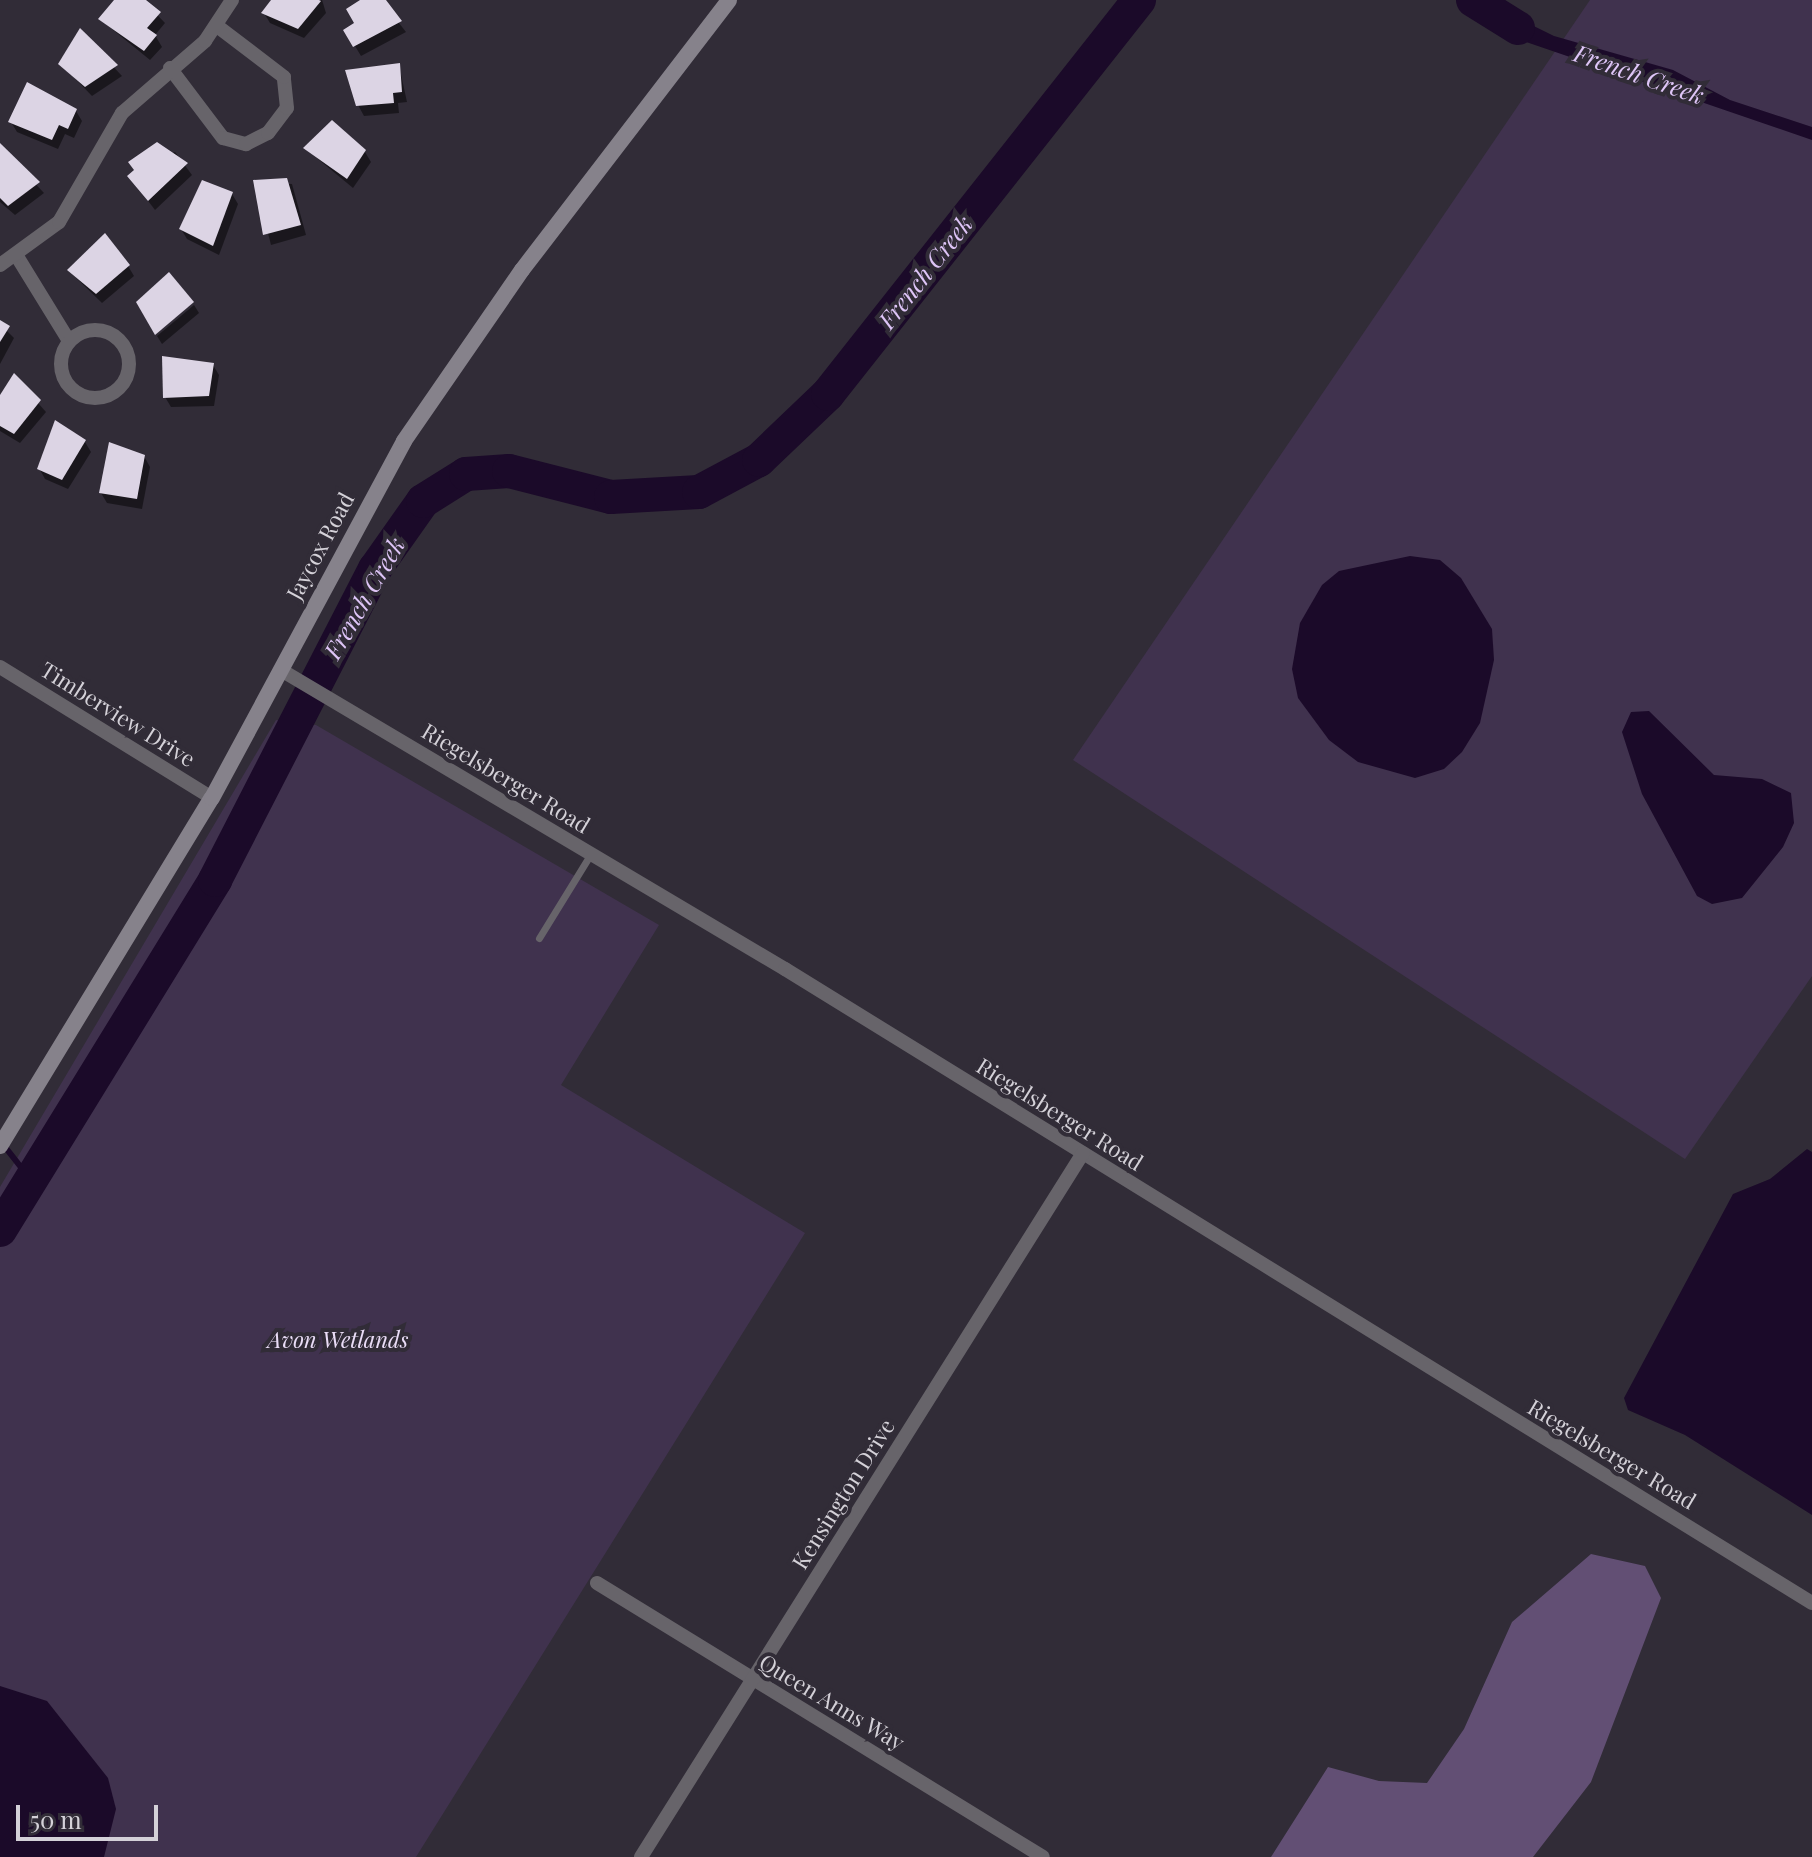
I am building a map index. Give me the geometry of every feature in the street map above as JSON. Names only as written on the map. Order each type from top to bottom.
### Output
[{"type":"street","points":[[0,265],[18,258],[59,222],[113,124],[217,26],[232,0]]},
{"type":"street","name":"Jaycox Road","points":[[4,1139],[212,798],[404,441],[522,270],[729,0]]},
{"type":"street","points":[[170,68],[223,138],[246,144],[268,133],[287,108],[284,77],[217,26]]},
{"type":"street","points":[[18,258],[69,341]]},
{"type":"street","points":[[89,330],[120,340],[129,361],[116,391],[84,397],[66,383],[61,361],[69,341],[89,330]]},
{"type":"street","name":"Timberview Drive","points":[[0,667],[212,798]]},
{"type":"street","name":"Riegelsberger Road","points":[[281,670],[1083,1153],[1812,1603]]},
{"type":"street","name":"Kensington Drive","points":[[641,1857],[1083,1153]]},
{"type":"street","name":"Queen Anns Way","points":[[597,1583],[1043,1857]]},
{"type":"lane","points":[[539,938],[591,854]]},
{"type":"green space","points":[[1590,0],[1812,0],[1812,976],[1685,1159],[1073,760]]},
{"type":"green space","name":"Avon Wetlands","points":[[276,720],[316,725],[659,925],[561,1085],[805,1233],[416,1857],[0,1857],[0,1187]]},
{"type":"shaded area","points":[[1591,1554],[1645,1566],[1661,1598],[1591,1782],[1533,1857],[1271,1857],[1328,1767],[1379,1781],[1427,1783],[1464,1729],[1512,1622]]},
{"type":"water","points":[[1481,0],[1554,36],[1673,70],[1730,100],[1812,127],[1812,140],[1506,35],[1474,10]]},
{"type":"water","points":[[1410,556],[1440,560],[1461,578],[1492,629],[1494,660],[1480,723],[1462,752],[1444,769],[1415,778],[1358,762],[1329,740],[1298,698],[1292,669],[1300,623],[1322,585],[1339,571]]},
{"type":"water","points":[[1649,711],[1714,775],[1762,779],[1791,793],[1794,823],[1783,847],[1742,898],[1712,904],[1697,896],[1642,794],[1622,732],[1631,712]]},
{"type":"water","points":[[1807,1149],[1812,1152],[1812,1515],[1685,1435],[1628,1410],[1624,1398],[1733,1194],[1770,1179]]},
{"type":"water","points":[[0,1686],[47,1701],[108,1778],[116,1809],[104,1857],[0,1857]]},
{"type":"building","points":[[114,0],[146,0],[161,12],[147,28],[157,35],[144,51],[98,19]]},
{"type":"building","points":[[271,0],[321,1],[298,29],[261,13]]},
{"type":"building","points":[[360,0],[386,0],[402,21],[353,47],[343,30],[354,23],[346,9]]},
{"type":"building","points":[[80,28],[118,65],[85,87],[58,64]]},
{"type":"building","points":[[400,63],[402,92],[393,93],[394,103],[356,106],[345,70]]},
{"type":"building","points":[[27,82],[77,109],[68,129],[59,125],[52,140],[8,122]]},
{"type":"building","points":[[332,120],[366,150],[347,179],[303,148]]},
{"type":"building","points":[[157,142],[188,163],[148,201],[127,176],[134,170],[128,162]]},
{"type":"building","points":[[0,143],[40,182],[8,206],[0,198]]},
{"type":"building","points":[[287,178],[301,225],[263,235],[253,180]]},
{"type":"building","points":[[202,180],[233,192],[213,246],[179,229]]},
{"type":"building","points":[[105,233],[130,265],[96,294],[67,270]]},
{"type":"building","points":[[169,272],[194,302],[155,335],[136,302]]},
{"type":"building","points":[[0,320],[10,326],[0,342]]},
{"type":"building","points":[[162,356],[214,363],[209,396],[163,398]]},
{"type":"building","points":[[14,373],[41,400],[14,434],[0,426],[0,395]]},
{"type":"building","points":[[55,420],[86,440],[62,480],[37,469]]},
{"type":"building","points":[[109,442],[145,455],[137,499],[99,493]]},
{"type":"waterway","name":"French Creek","points":[[0,1230],[215,880],[375,569],[423,501],[466,474],[509,471],[611,497],[699,492],[759,460],[828,394],[1139,0]]},
{"type":"waterway","name":"French Creek","points":[[1473,0],[1518,28]]},
{"type":"waterway","points":[[2,1143],[31,1180]]}]
